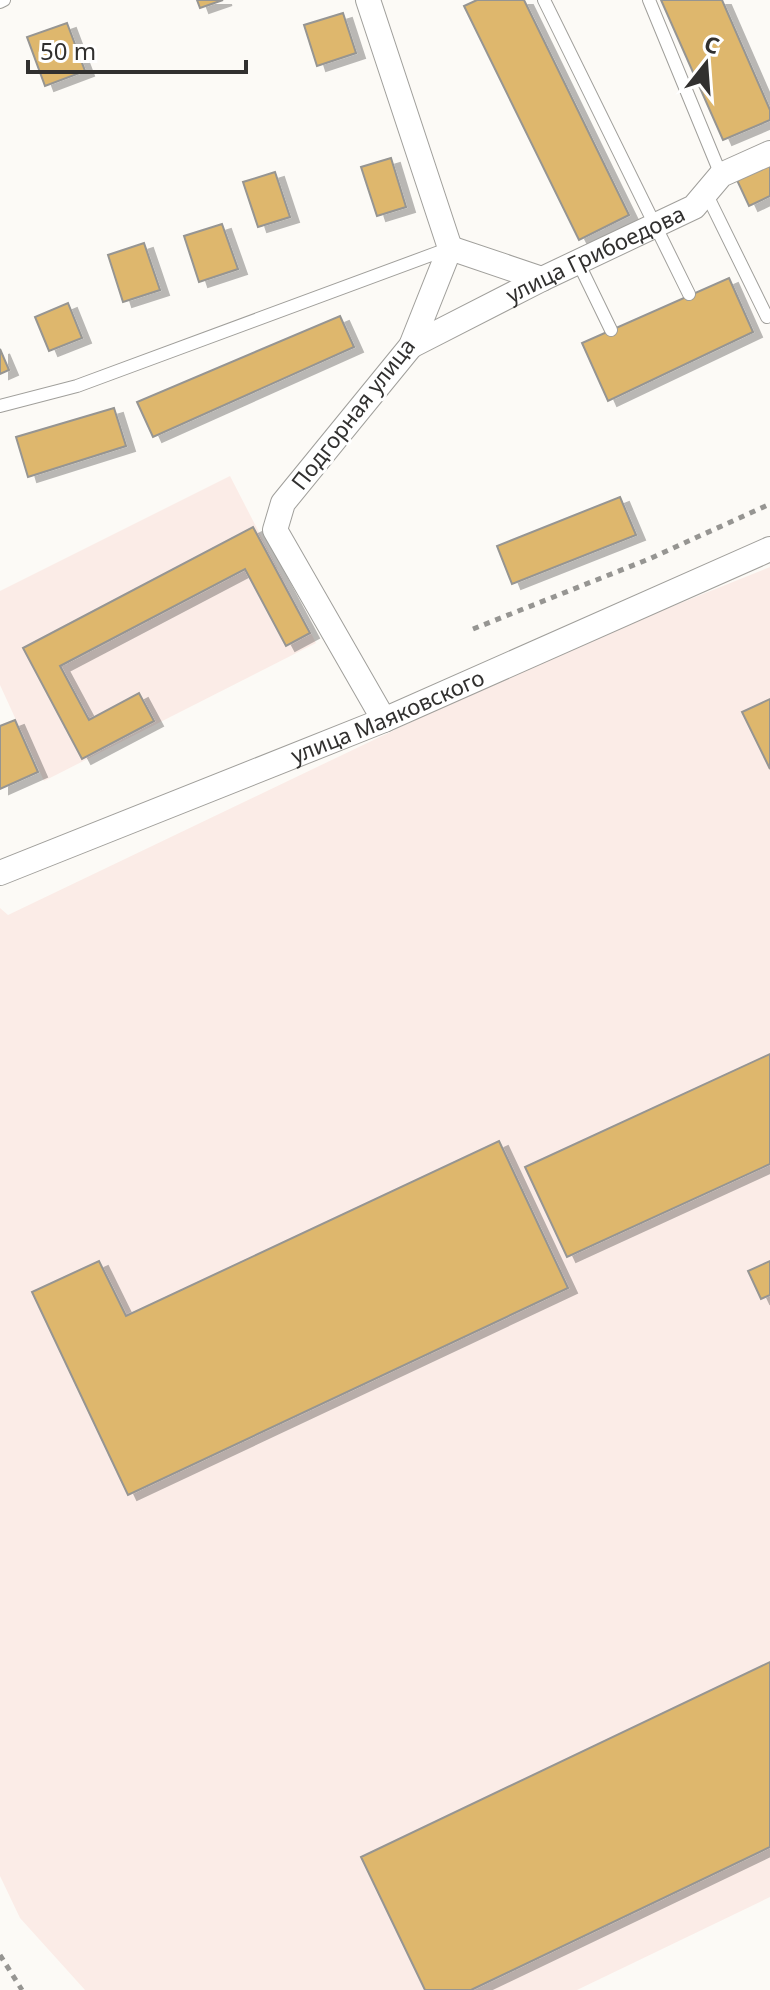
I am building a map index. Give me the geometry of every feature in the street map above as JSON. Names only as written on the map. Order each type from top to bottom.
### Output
[{"type":"street","points":[[371,1],[450,248],[542,279]]},
{"type":"street","name":"улица Грибоедова","points":[[411,346],[694,207],[713,184],[770,153]]},
{"type":"street","name":"Подгорная улица","points":[[384,720],[275,530],[283,503],[411,346],[450,248]]},
{"type":"street","name":"улица Маяковского","points":[[0,873],[384,720],[770,549]]},
{"type":"lane","points":[[544,0],[689,294]]},
{"type":"lane","points":[[649,0],[713,184],[767,317]]},
{"type":"lane","points":[[0,406],[77,386],[450,248]]},
{"type":"lane","points":[[578,262],[611,330]]},
{"type":"path","points":[[473,629],[649,559],[770,504]]},
{"type":"path","points":[[0,1955],[22,1990]]},
{"type":"shaded area","points":[[230,476],[316,643],[44,781],[0,685],[0,591]]},
{"type":"shaded area","points":[[770,567],[770,1897],[577,1990],[85,1990],[20,1918],[0,1876],[0,908],[8,915],[551,655]]},
{"type":"building","points":[[197,0],[223,0],[200,8]]},
{"type":"building","points":[[477,0],[524,0],[629,215],[579,240],[464,6]]},
{"type":"building","points":[[661,0],[722,0],[770,110],[770,120],[723,140]]},
{"type":"building","points":[[343,13],[356,53],[317,66],[304,25]]},
{"type":"building","points":[[67,23],[85,71],[45,86],[27,37]]},
{"type":"building","points":[[391,158],[406,207],[377,216],[361,167]]},
{"type":"building","points":[[770,162],[770,196],[749,206],[736,178]]},
{"type":"building","points":[[275,172],[290,217],[258,227],[243,182]]},
{"type":"building","points":[[222,224],[238,269],[199,282],[184,236]]},
{"type":"building","points":[[144,243],[160,290],[123,302],[108,255]]},
{"type":"building","points":[[729,278],[753,332],[608,401],[582,343]]},
{"type":"building","points":[[68,303],[82,338],[49,351],[35,317]]},
{"type":"building","points":[[340,316],[354,347],[153,437],[137,402]]},
{"type":"building","points":[[0,349],[9,370],[0,374]]},
{"type":"building","points":[[114,408],[126,446],[28,477],[16,437]]},
{"type":"building","points":[[620,497],[636,535],[512,584],[497,546]]},
{"type":"building","points":[[253,527],[310,633],[286,646],[245,569],[60,666],[89,720],[139,693],[154,721],[82,759],[23,648]]},
{"type":"building","points":[[770,699],[770,769],[742,712]]},
{"type":"building","points":[[15,720],[38,772],[0,789],[0,726]]},
{"type":"building","points":[[770,1054],[770,1164],[567,1257],[525,1167]]},
{"type":"building","points":[[499,1141],[568,1288],[128,1495],[32,1292],[99,1261],[126,1316]]},
{"type":"building","points":[[770,1261],[770,1295],[761,1299],[748,1271]]},
{"type":"building","points":[[770,1662],[770,1847],[471,1990],[425,1990],[361,1857]]}]
